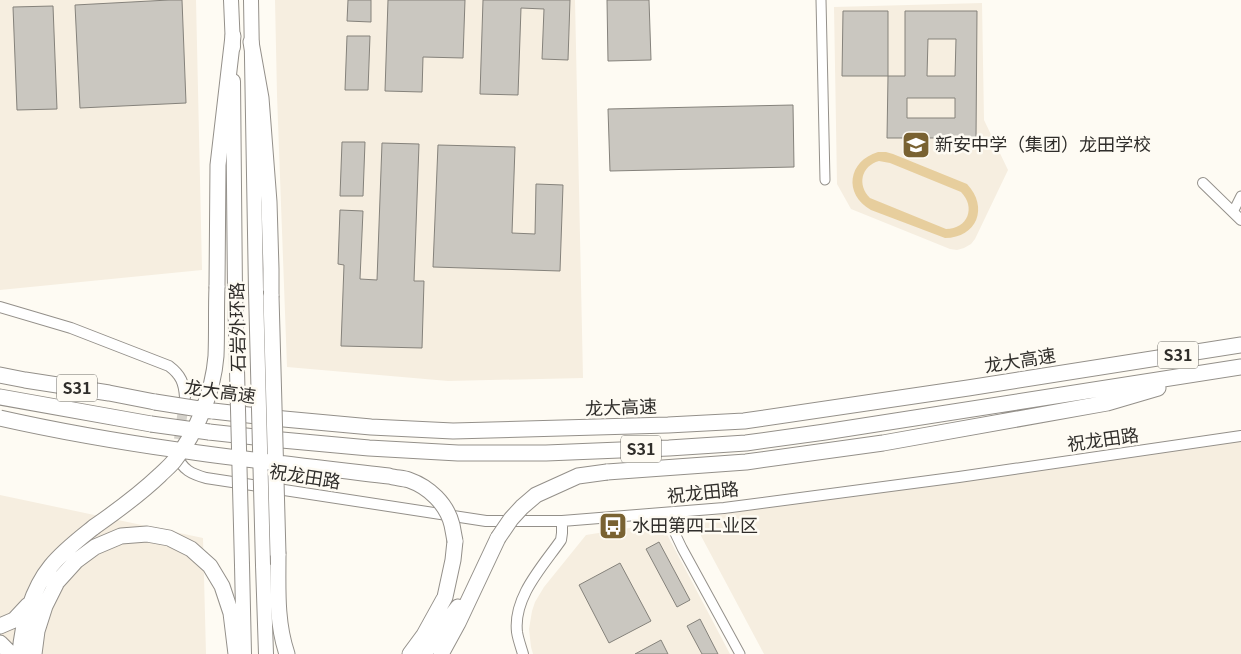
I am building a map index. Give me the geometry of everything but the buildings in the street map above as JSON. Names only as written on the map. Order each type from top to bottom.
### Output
[{"type":"highway","points":[[20,654],[25,621],[32,600],[50,567],[94,527],[151,484],[173,462],[199,419],[207,397],[213,377],[216,355],[218,165],[233,36]]},
{"type":"highway","points":[[251,42],[262,105],[268,202],[278,606],[282,639],[287,654]]},
{"type":"highway","name":"龙大高速","points":[[0,375],[213,411],[371,427],[453,431],[744,422],[1241,345]]},
{"type":"highway","name":"S31","points":[[0,398],[151,424],[282,440],[369,448],[458,453],[546,453],[746,443],[1073,401],[1241,367]]},
{"type":"highway","points":[[441,654],[458,623],[498,538],[511,519],[536,495],[578,476],[607,472],[746,462],[819,453],[883,443],[1073,401]]},
{"type":"highway","points":[[0,418],[114,441],[198,454],[389,476],[409,480],[424,488],[436,497],[445,508],[452,524],[455,541],[446,597],[424,635],[410,654]]},
{"type":"highway","points":[[34,654],[37,631],[45,606],[57,582],[76,561],[95,547],[121,536],[147,534],[169,538],[191,548],[210,566],[222,586],[231,613],[236,654]]},
{"type":"highway","points":[[424,654],[478,580]]},
{"type":"highway","points":[[0,626],[14,620],[32,600]]},
{"type":"highway","points":[[401,654],[424,635]]},
{"type":"highway","points":[[0,643],[11,654]]},
{"type":"main road","name":"石岩外环路","points":[[232,0],[235,292],[244,654]]},
{"type":"main road","name":"石岩外环路","points":[[251,0],[256,291],[266,654]]},
{"type":"street","points":[[821,0],[825,180]]},
{"type":"street","points":[[1204,183],[1241,220]]},
{"type":"street","points":[[1233,212],[1241,196]]},
{"type":"street","points":[[0,307],[71,328],[169,366],[182,379],[185,397]]},
{"type":"street","name":"祝龙田路","points":[[176,455],[179,463],[185,469],[206,478],[486,521],[562,521],[724,508],[959,478],[1241,436]]},
{"type":"street","points":[[669,513],[672,527],[682,548],[740,654]]},
{"type":"street","points":[[524,654],[517,631],[520,605],[531,582],[561,540],[562,521]]},
{"type":"shaded area","points":[[0,0],[196,0],[202,270],[0,290]]},
{"type":"shaded area","points":[[275,0],[575,0],[583,378],[448,381],[287,367]]},
{"type":"shaded area","name":"新安中学（集团）龙田学校","points":[[982,3],[984,120],[1008,170],[975,239],[971,244],[957,250],[950,249],[851,209],[837,184],[834,7]]},
{"type":"shaded area","points":[[878,152],[886,152],[967,184],[974,193],[977,202],[978,211],[972,227],[956,237],[945,238],[871,210],[862,203],[853,187],[855,170],[868,156]],"holes":[[[879,161],[890,163],[961,192],[966,198],[969,210],[964,221],[954,228],[946,229],[870,198],[862,182],[865,171],[873,163]]]},
{"type":"shaded area","points":[[1241,436],[1241,654],[764,654],[692,519]]},
{"type":"shaded area","points":[[0,495],[203,538],[206,654],[0,654]]},
{"type":"shaded area","points":[[661,523],[730,654],[533,654],[529,629],[535,602],[544,587],[586,535]]},
{"type":"tunnel","points":[[177,454],[184,402]]},
{"type":"place","name":"新安中学（集团）龙田学校","points":[[916,145]]},
{"type":"place","name":"水田第四工业区","points":[[613,526]]}]
